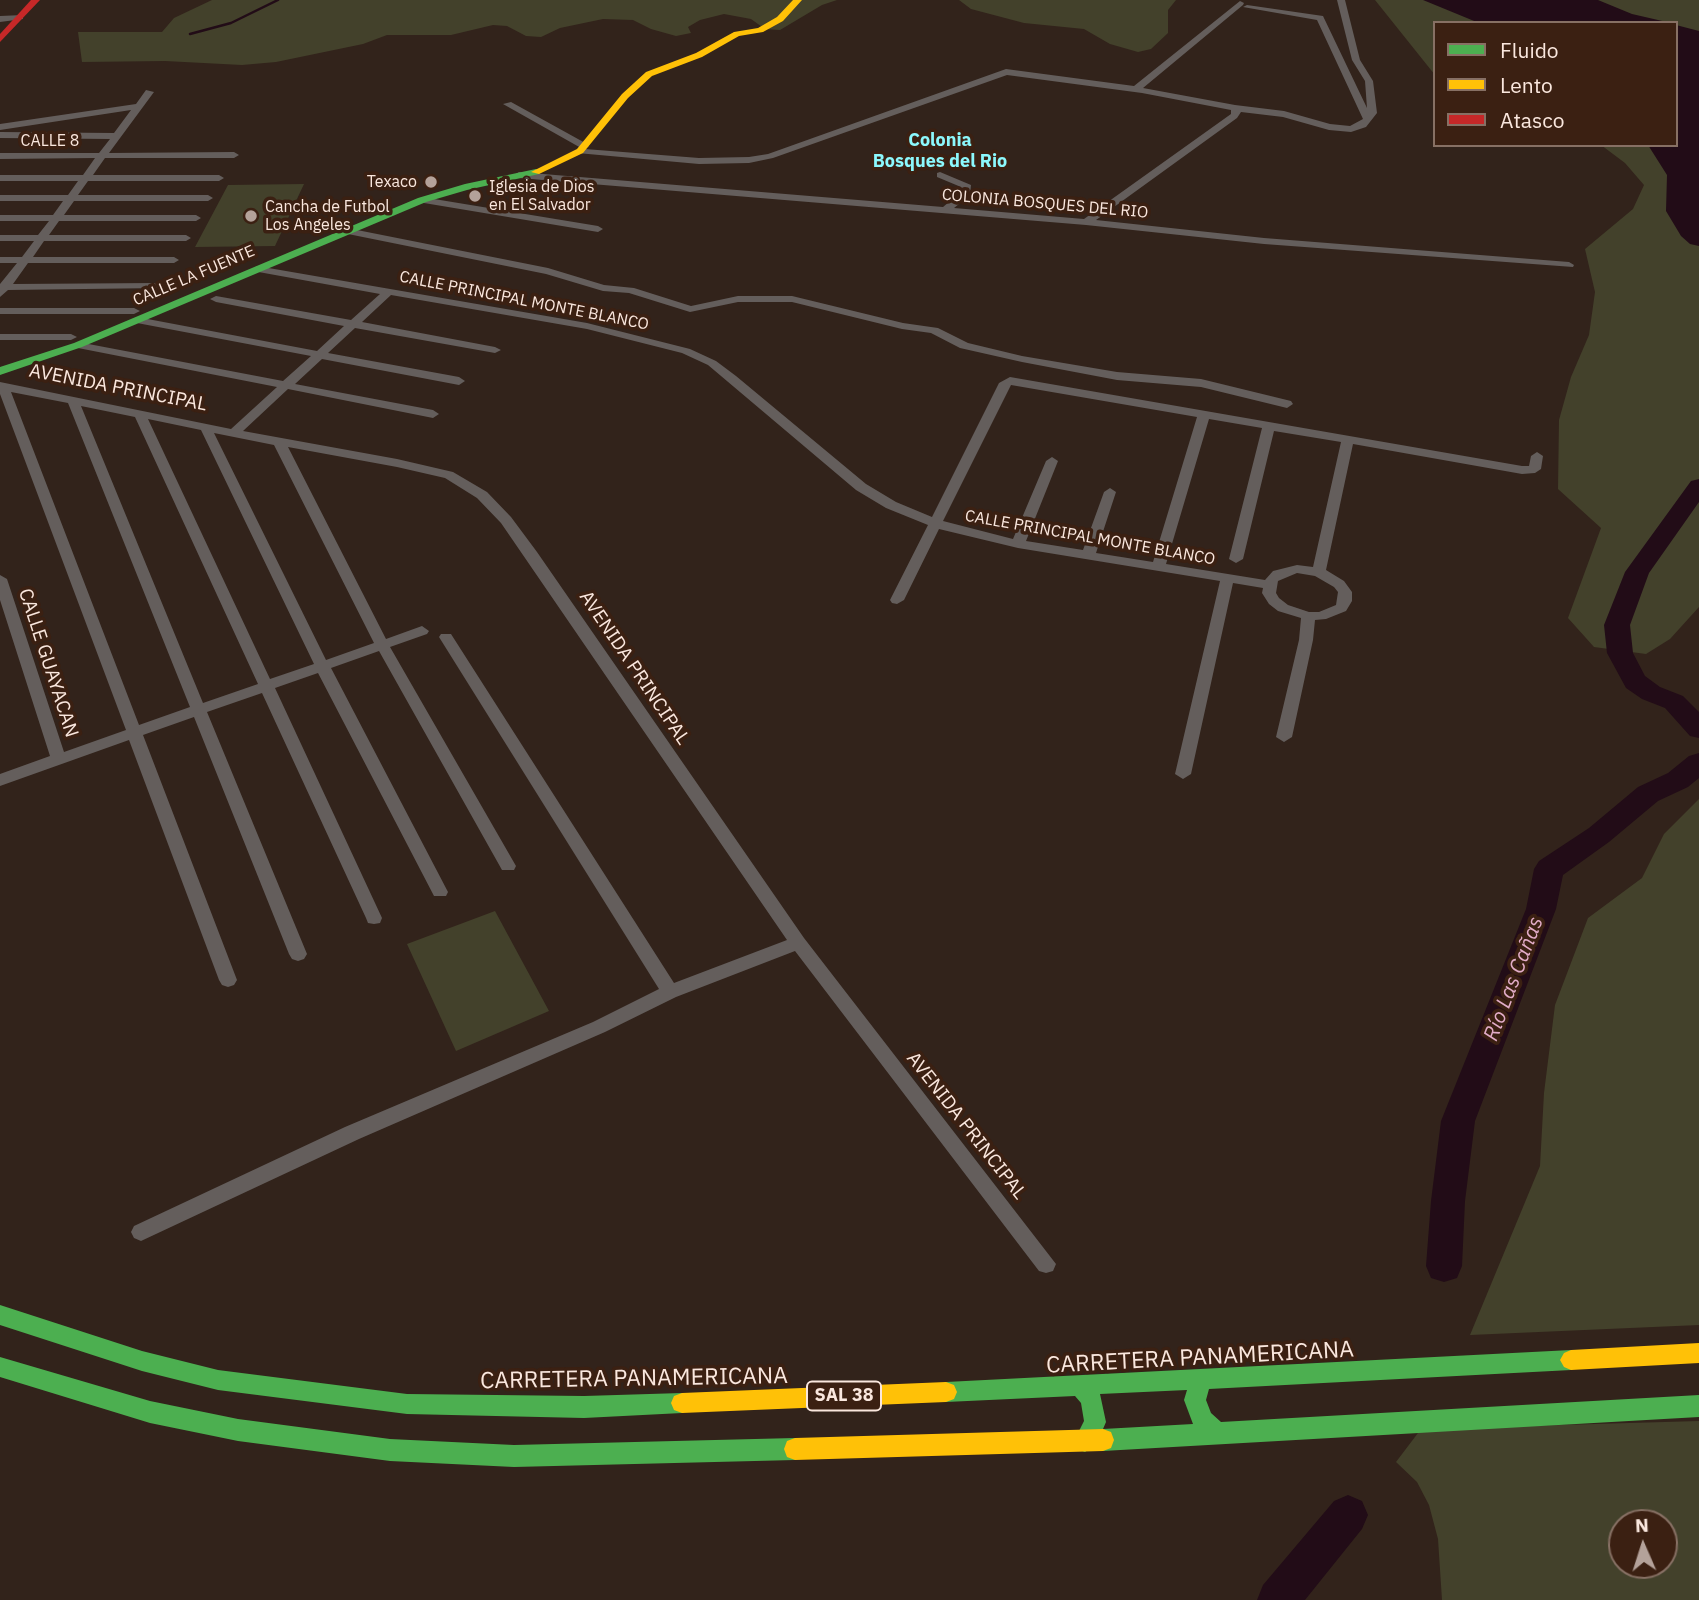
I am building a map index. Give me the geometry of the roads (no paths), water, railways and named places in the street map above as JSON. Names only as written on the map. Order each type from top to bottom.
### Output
[{"type":"main road","points":[[0,39],[36,0]]},
{"type":"main road","name":"CALLE LA FUENTE","points":[[1,381],[75,341],[422,200],[544,170],[582,149],[625,96],[649,74],[699,55],[737,34],[760,30],[792,4]]},
{"type":"main road","name":"CARRETERA PANAMERICANA","points":[[0,1315],[142,1361],[218,1380],[407,1404],[584,1407],[1200,1382],[1699,1353]]},
{"type":"main road","points":[[0,1367],[150,1412],[238,1430],[390,1450],[514,1456],[1085,1441],[1699,1406]]},
{"type":"main road","points":[[1200,1382],[1195,1400],[1197,1411],[1203,1421],[1218,1434]]},
{"type":"main road","points":[[1081,1387],[1091,1398],[1095,1422],[1085,1441]]},
{"type":"street","points":[[508,104],[582,149],[699,161],[749,160],[770,156],[1006,72],[1136,89],[1235,108],[1284,114],[1329,127],[1351,129],[1363,125],[1372,113],[1373,95],[1369,81],[1356,60],[1341,0]]},
{"type":"street","points":[[1136,89],[1243,5],[1320,18],[1368,119]]},
{"type":"street","points":[[0,19],[20,17]]},
{"type":"street","points":[[2,289],[149,92]]},
{"type":"street","points":[[0,127],[138,106]]},
{"type":"street","points":[[1086,222],[1234,116],[1237,112],[1235,108]]},
{"type":"street","points":[[0,135],[116,136]]},
{"type":"street","name":"CALLE 8","points":[[0,156],[234,155]]},
{"type":"street","name":"COLONIA BOSQUES DEL RIO","points":[[519,175],[1569,265]]},
{"type":"street","points":[[940,175],[967,185],[966,193],[944,211]]},
{"type":"street","points":[[0,178],[219,178]]},
{"type":"street","points":[[0,198],[208,198]]},
{"type":"street","points":[[422,200],[598,229]]},
{"type":"street","points":[[0,218],[196,218]]},
{"type":"street","points":[[347,231],[548,271],[603,288],[630,290],[690,309],[738,299],[792,299],[902,326],[934,330],[964,345],[1022,359],[1117,376],[1200,383],[1287,404]]},
{"type":"street","points":[[0,238],[186,238]]},
{"type":"street","points":[[0,260],[174,260]]},
{"type":"street","name":"CALLE PRINCIPAL MONTE BLANCO","points":[[257,269],[587,326],[686,351],[722,370],[861,487],[891,505],[934,523],[969,534],[1018,544],[1269,585]]},
{"type":"street","points":[[2,289],[157,286]]},
{"type":"street","points":[[235,432],[387,292]]},
{"type":"street","points":[[216,299],[495,350]]},
{"type":"street","points":[[0,311],[136,315],[459,382]]},
{"type":"street","points":[[0,337],[75,341],[433,414]]},
{"type":"street","points":[[21,390],[15,374],[33,362]]},
{"type":"street","points":[[1,381],[228,980]]},
{"type":"street","name":"AVENIDA PRINCIPAL","points":[[1,381],[21,390],[449,475],[482,495],[506,520],[532,555],[798,943],[1046,1264]]},
{"type":"street","points":[[897,600],[1006,383],[1010,381],[1522,470],[1535,469],[1537,456]]},
{"type":"street","points":[[73,400],[298,954]]},
{"type":"street","points":[[139,412],[374,918]]},
{"type":"street","points":[[1158,567],[1204,414]]},
{"type":"street","points":[[1236,559],[1269,425]]},
{"type":"street","points":[[205,426],[322,666],[440,892]]},
{"type":"street","points":[[1319,572],[1348,440]]},
{"type":"street","points":[[279,442],[382,645],[508,866]]},
{"type":"street","points":[[1018,544],[1052,461]]},
{"type":"street","points":[[1088,555],[1110,492]]},
{"type":"street","points":[[1287,571],[1319,572],[1339,584],[1345,592],[1345,601],[1341,608],[1333,613],[1308,616],[1283,608],[1269,593],[1272,579],[1287,571]]},
{"type":"street","name":"CALLE GUAYACAN","points":[[0,579],[60,759]]},
{"type":"street","points":[[1183,774],[1227,580]]},
{"type":"street","points":[[1284,737],[1306,640],[1308,616]]},
{"type":"street","points":[[0,780],[422,631]]},
{"type":"street","points":[[446,637],[670,992]]},
{"type":"street","points":[[141,1232],[352,1133],[599,1027],[670,992],[798,943]]},
{"type":"waterway","points":[[190,34],[231,23],[278,0]]},
{"type":"waterway","name":"Río Las Cañas","points":[[1699,486],[1637,572],[1617,625],[1620,653],[1635,682],[1651,693],[1674,702],[1699,729]]},
{"type":"waterway","name":"Río Las Cañas","points":[[1444,1266],[1448,1201],[1458,1121],[1541,909],[1549,869],[1599,835],[1648,794],[1678,780],[1699,763]]},
{"type":"waterway","name":"Río Las Cañas","points":[[1278,1600],[1348,1515]]},
{"type":"place","name":"Texaco","points":[[431,182]]},
{"type":"place","name":"Iglesia de Dios en El Salvador","points":[[475,196]]},
{"type":"place","name":"Cancha de Futbol Los Angeles","points":[[251,216]]},
{"type":"district","name":"Colonia Bosques del Rio","points":[[940,151]]}]
